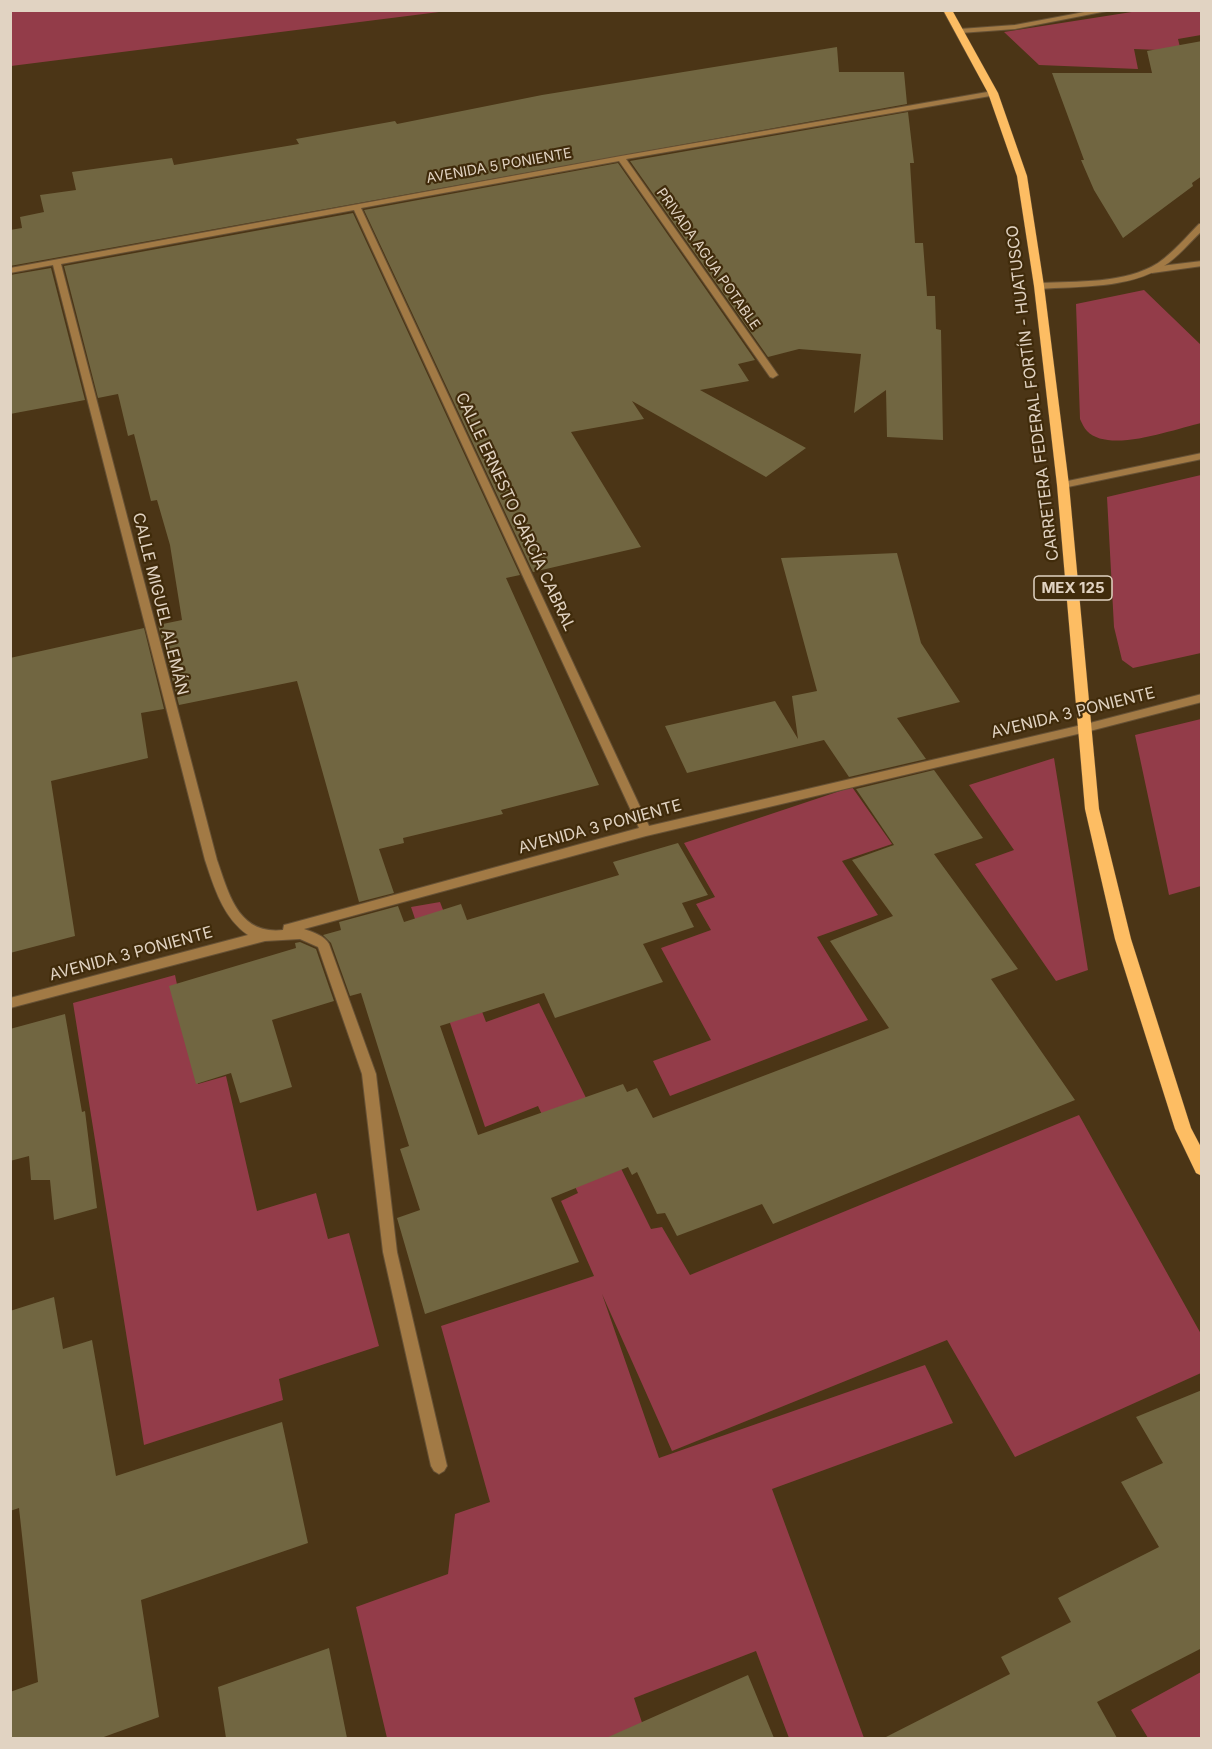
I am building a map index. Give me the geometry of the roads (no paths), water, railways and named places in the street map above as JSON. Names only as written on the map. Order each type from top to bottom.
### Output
[{"type":"main road","name":"CARRETERA FEDERAL FORTÍN - HUATUSCO","points":[[947,10],[993,93],[1022,176],[1039,286],[1062,485],[1092,809],[1123,939],[1183,1129],[1202,1168]]},
{"type":"street","points":[[960,31],[1015,27],[1109,10]]},
{"type":"street","name":"AVENIDA 5 PONIENTE","points":[[10,271],[621,158],[993,93]]},
{"type":"street","name":"PRIVADA AGUA POTABLE","points":[[621,158],[773,375]]},
{"type":"street","name":"CALLE ERNESTO GARCÍA CABRAL","points":[[356,206],[646,831]]},
{"type":"street","points":[[1152,270],[1164,262],[1202,226]]},
{"type":"street","name":"CALLE MIGUEL ALEMÁN","points":[[57,263],[211,860],[225,897],[238,921],[264,936]]},
{"type":"street","points":[[1039,286],[1109,280],[1152,270],[1202,263]]},
{"type":"street","points":[[1062,485],[1202,456]]},
{"type":"street","name":"AVENIDA 3 PONIENTE","points":[[10,1003],[646,831],[1086,728],[1202,698]]},
{"type":"street","points":[[264,936],[307,933],[323,944],[369,1074],[390,1252],[439,1466]]}]
